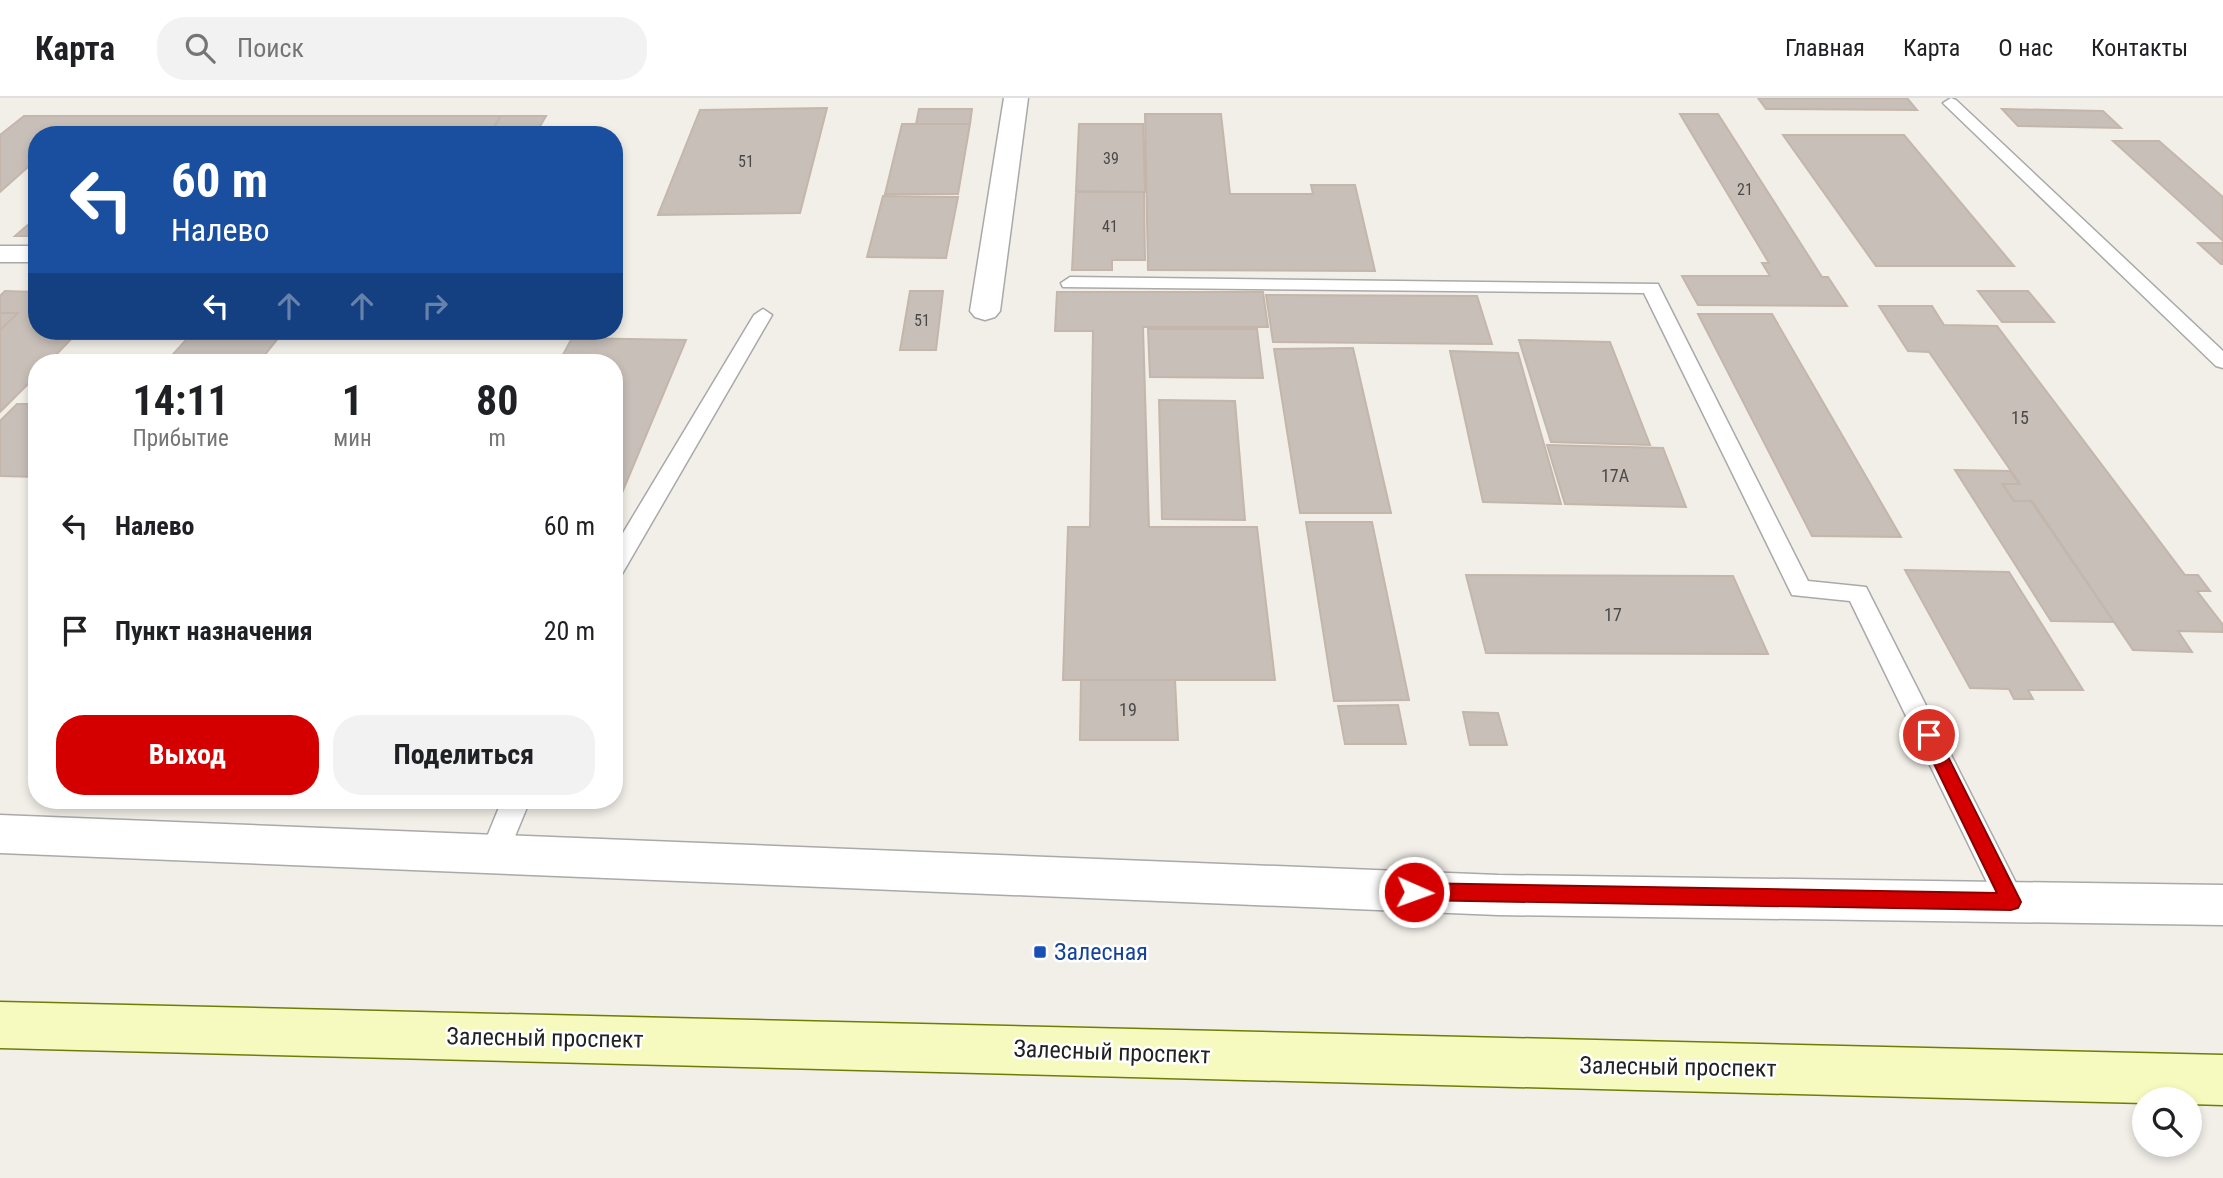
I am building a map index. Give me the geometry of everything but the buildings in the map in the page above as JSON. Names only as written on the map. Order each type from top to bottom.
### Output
[{"type":"street","points":[[985,311],[1016,98]]},
{"type":"street","points":[[0,254],[28,254]]},
{"type":"street","points":[[0,834],[1498,895],[2011,902],[2218,912]]},
{"type":"street","name":"Залесный проспект","points":[[0,1025],[2223,1080]]},
{"type":"lane","points":[[1951,103],[2223,362]]},
{"type":"lane","points":[[1070,283],[1651,288],[1800,589],[1858,593],[2011,902]]},
{"type":"lane","points":[[623,553],[763,315]]},
{"type":"lane","points":[[494,854],[512,809]]},
{"type":"place","name":"Залесная","points":[[1040,952]]},
{"type":"route","points":[[1414,892],[2011,902],[1929,735]]}]
